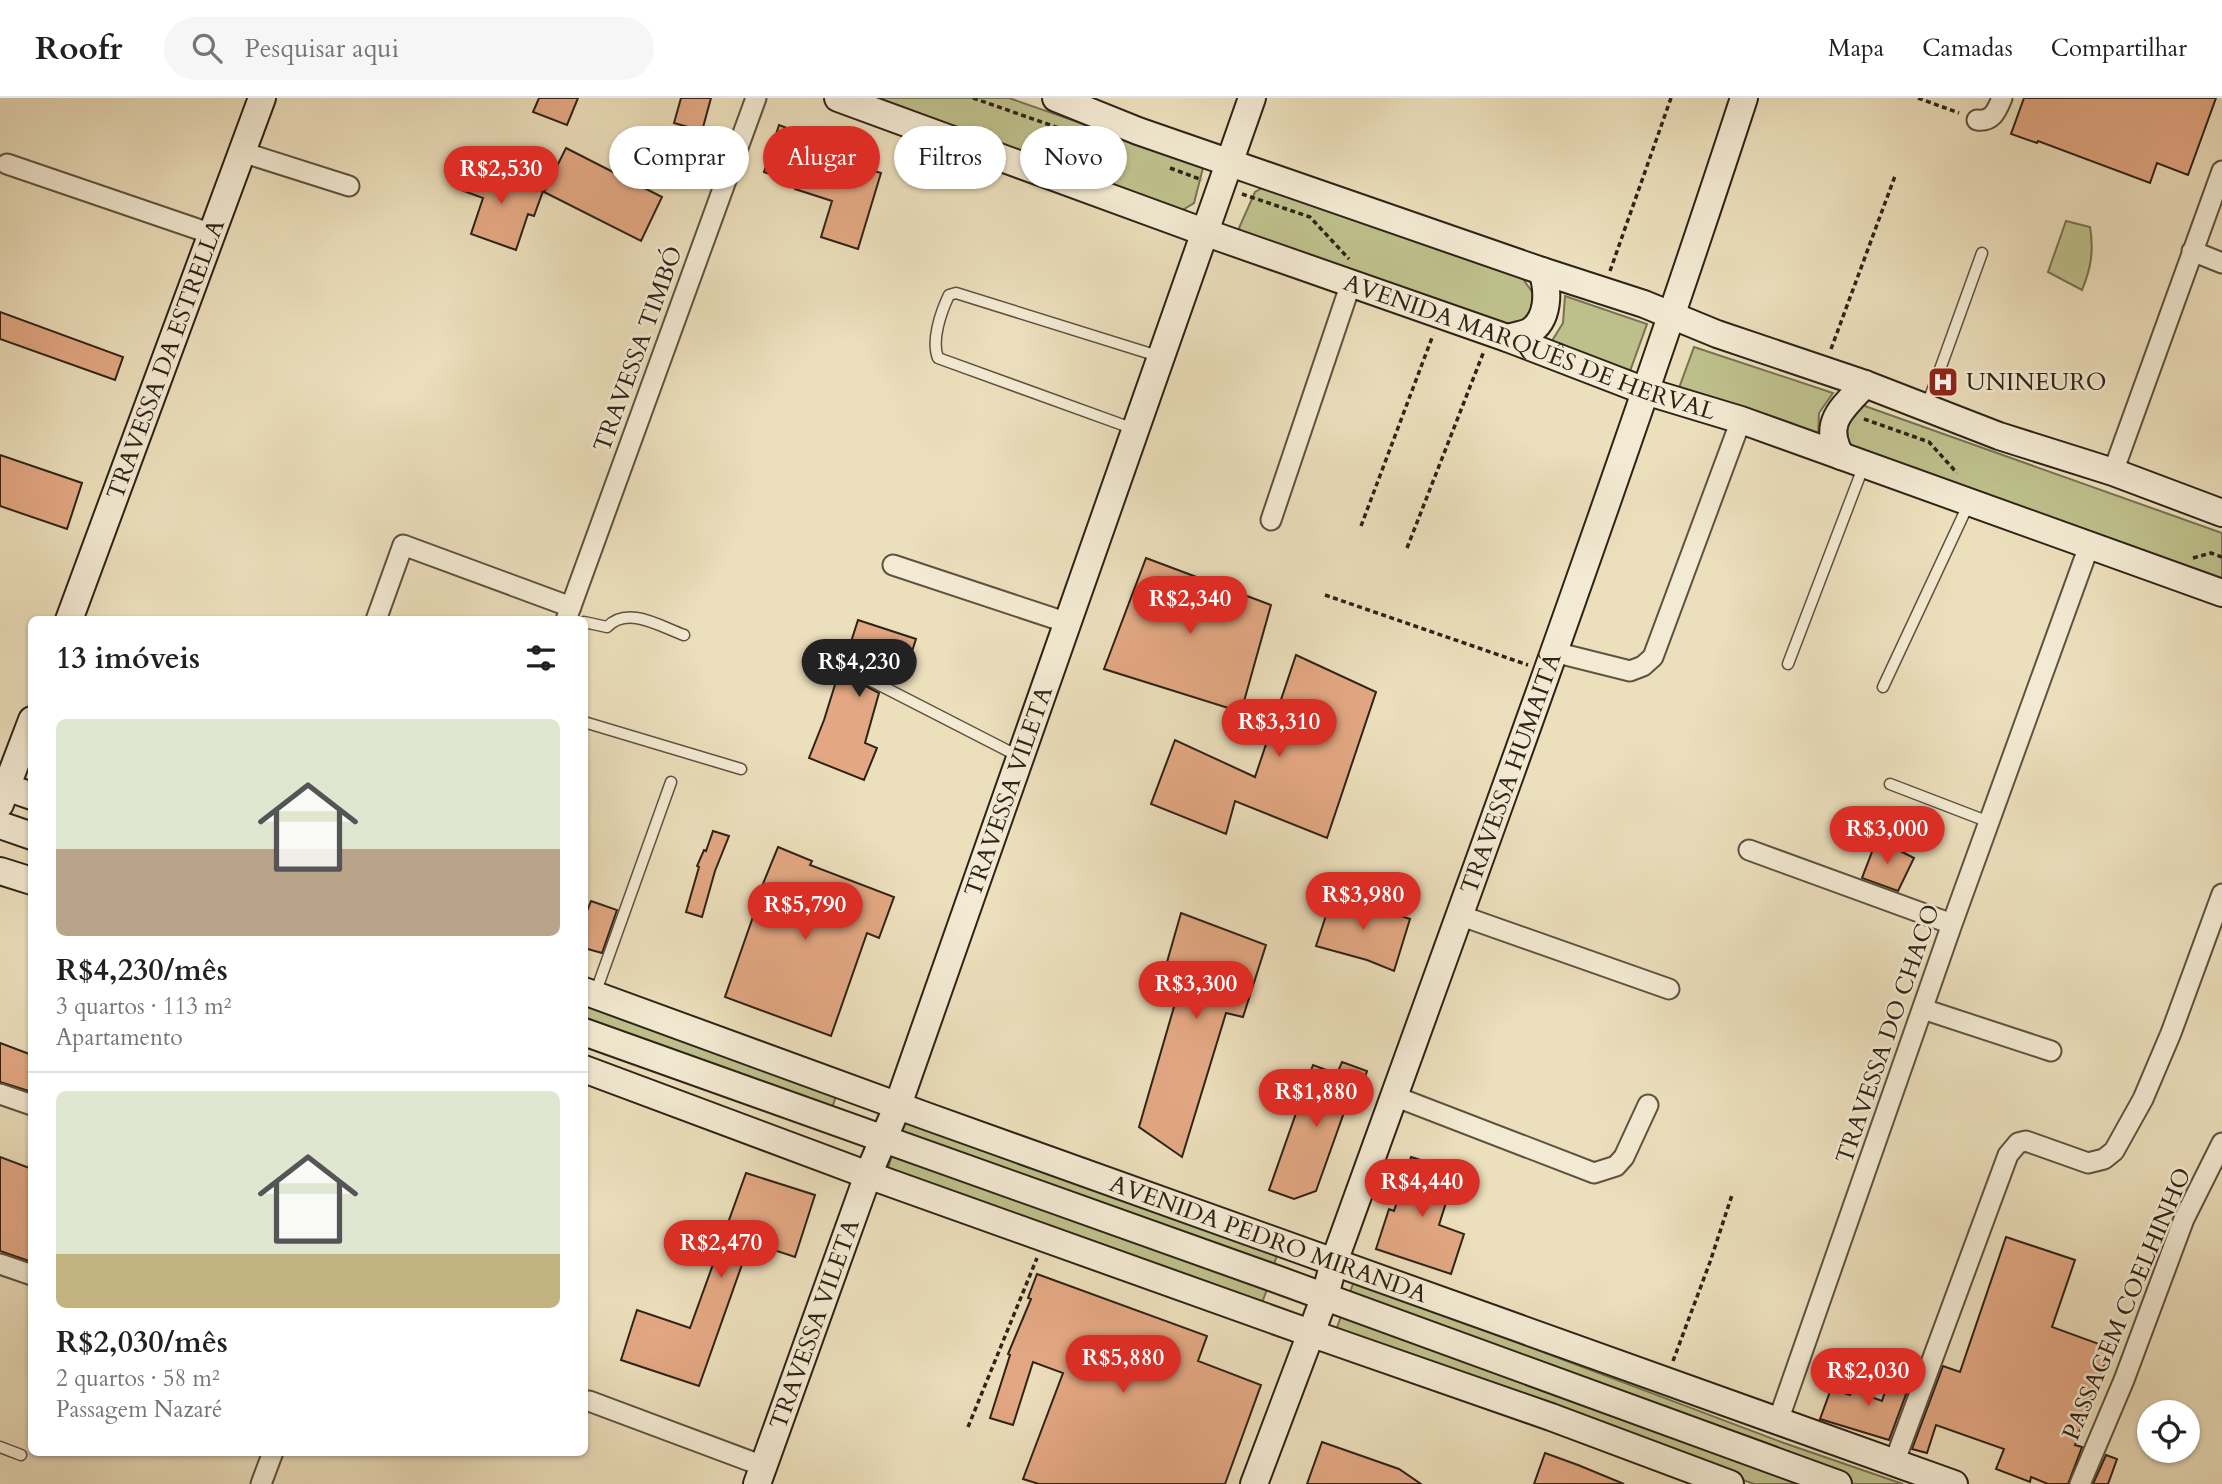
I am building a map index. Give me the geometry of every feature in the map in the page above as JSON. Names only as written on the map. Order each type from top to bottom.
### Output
[{"type":"main road","name":"TRAVESSA DA ESTRELLA","points":[[70,616],[262,98]]},
{"type":"main road","name":"AVENIDA MARQUÊS DE HERVAL","points":[[838,98],[1204,232],[1350,272],[1441,314],[1645,391],[1741,419],[2222,593]]},
{"type":"main road","points":[[1056,98],[1138,131],[1671,315],[1717,334],[1865,384],[1999,436],[2113,472],[2222,513]]},
{"type":"main road","name":"TRAVESSA VILETA","points":[[760,1475],[869,1175],[898,1105],[1252,98]]},
{"type":"main road","name":"TRAVESSA HUMAITÁ","points":[[1254,1484],[1325,1296],[1334,1262],[1554,652],[1744,98]]},
{"type":"main road","points":[[1499,335],[1527,333],[1537,326],[1547,299],[1542,271]]},
{"type":"main road","points":[[1853,461],[1833,438],[1835,419],[1865,384]]},
{"type":"main road","points":[[28,730],[2,792],[28,795]]},
{"type":"main road","points":[[0,825],[28,835]]},
{"type":"main road","points":[[0,871],[28,880]]},
{"type":"main road","name":"AVENIDA PEDRO MIRANDA","points":[[590,993],[1954,1484]]},
{"type":"main road","name":"AVENIDA PEDRO MIRANDA","points":[[588,1033],[1325,1296],[1838,1484]]},
{"type":"main road","points":[[588,1070],[869,1175],[1310,1334],[1551,1417],[1730,1484]]},
{"type":"street","name":"TRAVESSA TIMBÓ","points":[[573,616],[756,98]]},
{"type":"street","points":[[1978,120],[1991,118],[1997,113],[2002,98]]},
{"type":"street","points":[[242,152],[349,186]]},
{"type":"street","points":[[7,164],[212,234]]},
{"type":"street","points":[[2113,472],[2222,171]]},
{"type":"street","points":[[2192,251],[2222,263]]},
{"type":"street","points":[[1271,520],[1350,272]]},
{"type":"street","points":[[1554,652],[1630,671],[1643,666],[1653,657],[1741,419]]},
{"type":"street","points":[[377,616],[403,545],[571,616]]},
{"type":"street","name":"TRAVESSA DO CHACO","points":[[1778,1421],[1952,925],[2089,546]]},
{"type":"street","points":[[893,565],[1068,623]]},
{"type":"street","points":[[1749,850],[1952,925]]},
{"type":"street","points":[[1894,1463],[2008,1155],[2018,1143],[2026,1141],[2088,1163],[2104,1158],[2114,1151],[2143,1099],[2171,1033],[2222,894]]},
{"type":"street","points":[[1459,915],[1669,989]]},
{"type":"street","points":[[1923,1009],[2051,1051]]},
{"type":"street","points":[[0,1094],[28,1104]]},
{"type":"street","points":[[1394,1096],[1594,1173],[1616,1166],[1624,1157],[1648,1105]]},
{"type":"street","name":"PASSAGEM COELHINHO","points":[[2080,1484],[2124,1380],[2184,1219],[2222,1143]]},
{"type":"street","points":[[0,1264],[28,1274]]},
{"type":"street","points":[[589,1401],[760,1475]]},
{"type":"street","points":[[261,1484],[272,1456]]},
{"type":"lane","points":[[1926,408],[1982,253]]},
{"type":"lane","points":[[1135,430],[938,358],[934,350],[935,341],[946,302],[949,295],[956,293],[1161,357]]},
{"type":"lane","points":[[1787,664],[1853,461]]},
{"type":"lane","points":[[1883,687],[1969,502]]},
{"type":"lane","points":[[588,621],[607,627],[628,616],[684,635]]},
{"type":"lane","points":[[862,676],[1021,758]]},
{"type":"lane","points":[[588,723],[741,769]]},
{"type":"lane","points":[[590,993],[671,782]]},
{"type":"lane","points":[[1890,784],[1989,822]]},
{"type":"lane","points":[[0,1447],[21,1455]]},
{"type":"path","points":[[973,98],[1053,126]]},
{"type":"path","points":[[1603,292],[1671,98]]},
{"type":"path","points":[[1918,98],[1978,120]]},
{"type":"path","points":[[1158,163],[1310,218],[1350,272]]},
{"type":"path","points":[[1823,371],[1895,176]]},
{"type":"path","points":[[1361,526],[1441,314]]},
{"type":"path","points":[[1407,548],[1499,335]]},
{"type":"path","points":[[1860,418],[1929,442],[1959,475]]},
{"type":"path","points":[[2187,560],[2211,553],[2222,557]]},
{"type":"path","points":[[1325,595],[1531,666]]},
{"type":"path","points":[[1666,1381],[1732,1195]]},
{"type":"path","points":[[968,1427],[1046,1238]]},
{"type":"green space","points":[[868,98],[1009,98],[1089,126],[1020,126],[1020,153],[1006,148],[1006,126],[946,126]]},
{"type":"green space","points":[[1127,139],[1203,168],[1194,203],[1181,211],[1120,189],[1127,189]]},
{"type":"green space","points":[[1262,188],[1523,279],[1533,293],[1531,314],[1510,328],[1242,234],[1239,228],[1255,192]]},
{"type":"green space","points":[[2066,221],[2090,227],[2091,259],[2082,290],[2048,272]]},
{"type":"green space","points":[[1565,296],[1647,324],[1629,374],[1550,344],[1563,323]]},
{"type":"green space","points":[[1694,347],[1833,393],[1819,413],[1818,440],[1679,388]]},
{"type":"green space","points":[[1862,405],[2222,533],[2222,581],[1848,449],[1847,424]]},
{"type":"green space","points":[[588,1004],[837,1093],[830,1114],[588,1026]]},
{"type":"green space","points":[[901,1119],[1277,1255],[1272,1271],[894,1136]]},
{"type":"green space","points":[[893,1151],[1269,1284],[1260,1308],[886,1176]]},
{"type":"green space","points":[[1354,1281],[1784,1443],[1903,1484],[1853,1484],[1348,1298]]},
{"type":"green space","points":[[1343,1311],[1812,1484],[1754,1484],[1335,1333]]},
{"type":"building","points":[[539,98],[578,98],[567,125],[533,112]]},
{"type":"building","points":[[681,98],[711,98],[703,126],[674,123]]},
{"type":"building","points":[[2024,98],[2216,98],[2188,175],[2157,163],[2150,183],[2038,141],[2037,143],[2011,134]]},
{"type":"building","points":[[566,148],[609,170],[609,189],[646,189],[662,197],[641,241],[544,192]]},
{"type":"building","points":[[470,165],[543,191],[534,216],[528,214],[516,250],[471,234],[483,198],[461,190]]},
{"type":"building","points":[[795,189],[876,189],[858,249],[821,237],[832,201]]},
{"type":"building","points":[[0,312],[123,357],[115,380],[0,339]]},
{"type":"building","points":[[0,455],[82,483],[67,529],[0,506]]},
{"type":"building","points":[[1146,558],[1271,605],[1241,712],[1104,669]]},
{"type":"building","points":[[858,620],[916,639],[904,676],[885,670],[883,678],[862,669],[855,673],[858,682],[879,693],[865,743],[877,748],[864,780],[809,758]]},
{"type":"building","points":[[1296,655],[1376,692],[1327,838],[1235,801],[1226,834],[1151,804],[1175,740],[1255,777]]},
{"type":"building","points":[[713,831],[729,836],[715,871],[702,917],[686,912],[699,867],[697,866]]},
{"type":"building","points":[[1877,839],[1914,858],[1898,891],[1862,878]]},
{"type":"building","points":[[778,847],[812,861],[810,865],[894,897],[879,938],[867,933],[831,1036],[725,997],[760,891]]},
{"type":"building","points":[[1333,894],[1410,919],[1394,971],[1367,960],[1316,946]]},
{"type":"building","points":[[591,901],[617,910],[602,953],[588,949],[588,909]]},
{"type":"building","points":[[1181,913],[1266,945],[1243,1017],[1226,1013],[1182,1157],[1139,1127],[1176,1000],[1159,990]]},
{"type":"building","points":[[0,1043],[28,1054],[28,1091],[0,1082]]},
{"type":"building","points":[[1342,1062],[1367,1071],[1354,1110],[1346,1107],[1316,1191],[1294,1199],[1269,1190],[1313,1065],[1337,1074]]},
{"type":"building","points":[[0,1157],[28,1168],[28,1261],[0,1251]]},
{"type":"building","points":[[1411,1157],[1456,1171],[1439,1225],[1464,1234],[1451,1274],[1376,1249],[1389,1209],[1394,1211]]},
{"type":"building","points":[[746,1173],[815,1195],[795,1257],[750,1242],[699,1386],[621,1360],[637,1310],[690,1328]]},
{"type":"building","points":[[2006,1237],[2075,1260],[2052,1327],[2110,1348],[2100,1376],[2097,1375],[2075,1445],[2082,1447],[2068,1484],[2048,1484],[2031,1477],[2030,1482],[1996,1469],[2004,1449],[1936,1425],[1927,1453],[1912,1449],[1943,1366],[1960,1372]]},
{"type":"building","points":[[1037,1274],[1207,1336],[1198,1361],[1261,1385],[1225,1484],[1039,1484],[1023,1479],[1063,1373],[1033,1362],[1013,1425],[990,1418],[1010,1355],[1008,1354],[1031,1299],[1028,1298]]},
{"type":"building","points":[[1892,1371],[1912,1378],[1889,1440],[1820,1419],[1831,1389],[1850,1395],[1852,1390],[1882,1401]]},
{"type":"building","points":[[1322,1442],[1399,1469],[1421,1484],[1307,1484]]},
{"type":"building","points":[[1545,1453],[1578,1465],[1624,1484],[1534,1484]]},
{"type":"building","points":[[2106,1455],[2117,1459],[2108,1484],[2093,1484]]},
{"type":"place","name":"UNINEURO","points":[[1943,382]]}]
